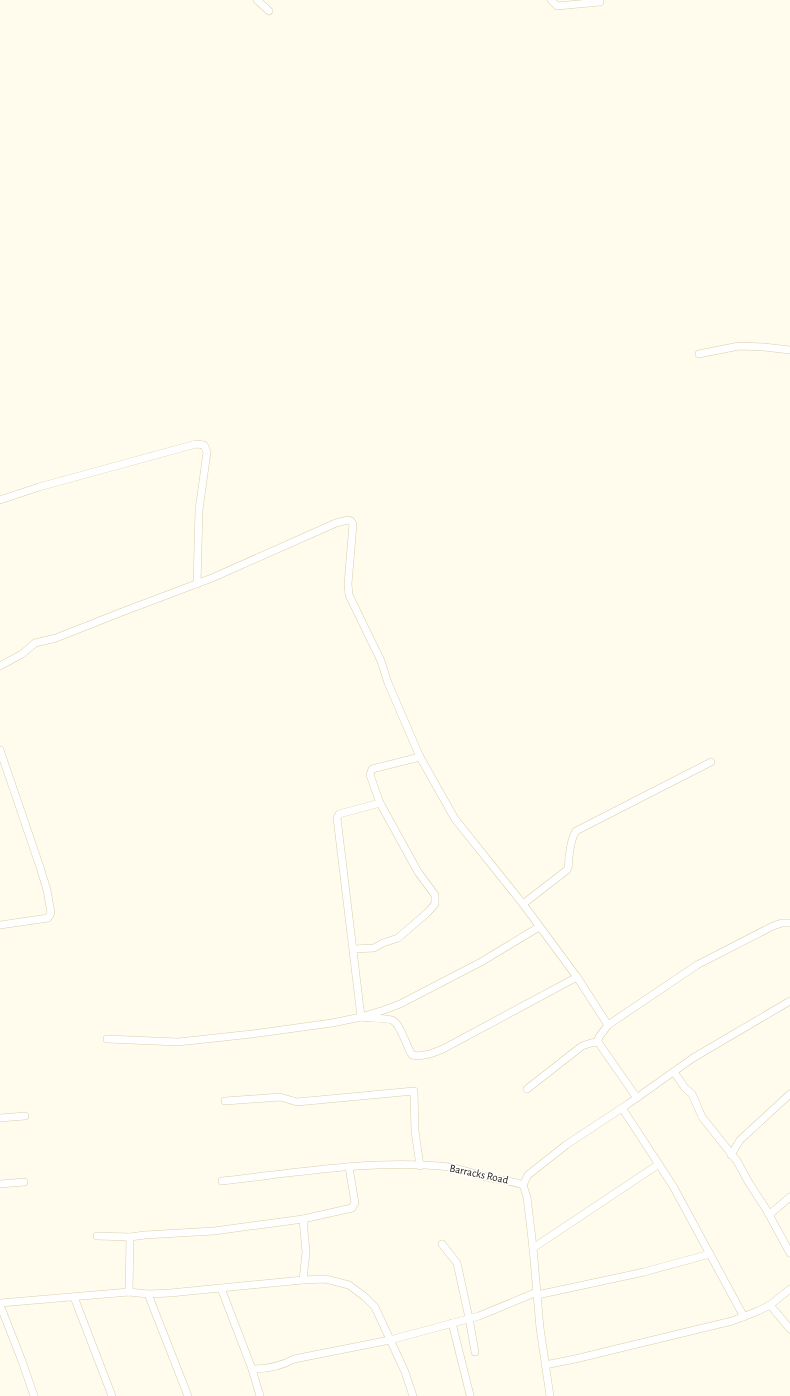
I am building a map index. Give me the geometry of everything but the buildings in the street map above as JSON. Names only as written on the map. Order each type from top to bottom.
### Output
[{"type":"street","points":[[257,0],[268,12]]},
{"type":"street","points":[[551,0],[557,6],[600,2],[600,0]]},
{"type":"street","points":[[699,354],[739,346],[790,350]]},
{"type":"street","points":[[0,500],[39,487],[196,444],[204,445],[207,452],[199,510],[197,584]]},
{"type":"street","points":[[0,666],[22,654],[35,643],[56,638],[197,584],[336,523],[348,520],[351,521],[353,524],[348,584],[349,595],[381,661],[388,683],[420,757],[455,819],[523,904],[577,977],[608,1025]]},
{"type":"street","points":[[0,750],[40,867],[47,890],[51,913],[48,918],[0,925]]},
{"type":"street","points":[[354,949],[374,948],[398,938],[428,914],[435,904],[435,895],[432,889],[418,872],[380,803],[370,775],[372,769],[420,757]]},
{"type":"street","points":[[523,904],[567,870],[569,866],[573,835],[576,831],[711,762]]},
{"type":"street","points":[[361,1017],[337,818],[340,814],[380,803]]},
{"type":"street","points":[[637,1098],[598,1042],[599,1037],[608,1025],[696,965],[773,926],[782,923],[790,923]]},
{"type":"street","points":[[107,1039],[178,1042],[260,1033],[332,1023],[361,1017],[400,1004],[481,962],[539,927]]},
{"type":"street","points":[[361,1017],[392,1020],[399,1026],[412,1055],[418,1056],[430,1054],[443,1049],[577,977]]},
{"type":"street","points":[[523,1185],[528,1175],[566,1145],[637,1098],[693,1058],[790,1001]]},
{"type":"street","points":[[527,1089],[582,1046],[598,1042]]},
{"type":"street","points":[[674,1072],[685,1088],[692,1094],[702,1117],[736,1161],[790,1253]]},
{"type":"street","points":[[225,1101],[280,1097],[297,1102],[414,1091],[420,1166]]},
{"type":"street","points":[[731,1155],[740,1140],[790,1094]]},
{"type":"street","points":[[622,1108],[673,1186],[744,1317]]},
{"type":"street","points":[[0,1118],[25,1116]]},
{"type":"street","points":[[533,1248],[659,1164]]},
{"type":"street","name":"Barracks Road","points":[[222,1181],[349,1167],[385,1165],[441,1166],[492,1178],[513,1181],[523,1185],[527,1197],[545,1365],[550,1396]]},
{"type":"street","points":[[96,1236],[130,1237],[214,1231],[303,1219],[352,1208],[355,1203],[349,1167]]},
{"type":"street","points":[[0,1184],[24,1182]]},
{"type":"street","points":[[769,1215],[790,1197]]},
{"type":"street","points":[[303,1219],[306,1252],[303,1280]]},
{"type":"street","points":[[129,1292],[130,1237]]},
{"type":"street","points":[[442,1244],[457,1263],[475,1352]]},
{"type":"street","points":[[252,1369],[273,1368],[294,1359],[390,1340],[469,1318],[537,1294],[644,1272],[710,1254]]},
{"type":"street","points":[[34,1396],[0,1304],[129,1292],[148,1294],[325,1279],[349,1285],[375,1307],[405,1372],[412,1396]]},
{"type":"street","points":[[221,1288],[252,1369],[260,1396]]},
{"type":"street","points":[[545,1365],[701,1330],[744,1317],[770,1305],[790,1289]]},
{"type":"street","points":[[148,1294],[188,1396]]},
{"type":"street","points":[[74,1297],[112,1396]]},
{"type":"street","points":[[770,1305],[790,1329]]},
{"type":"street","points":[[452,1323],[470,1395]]}]
